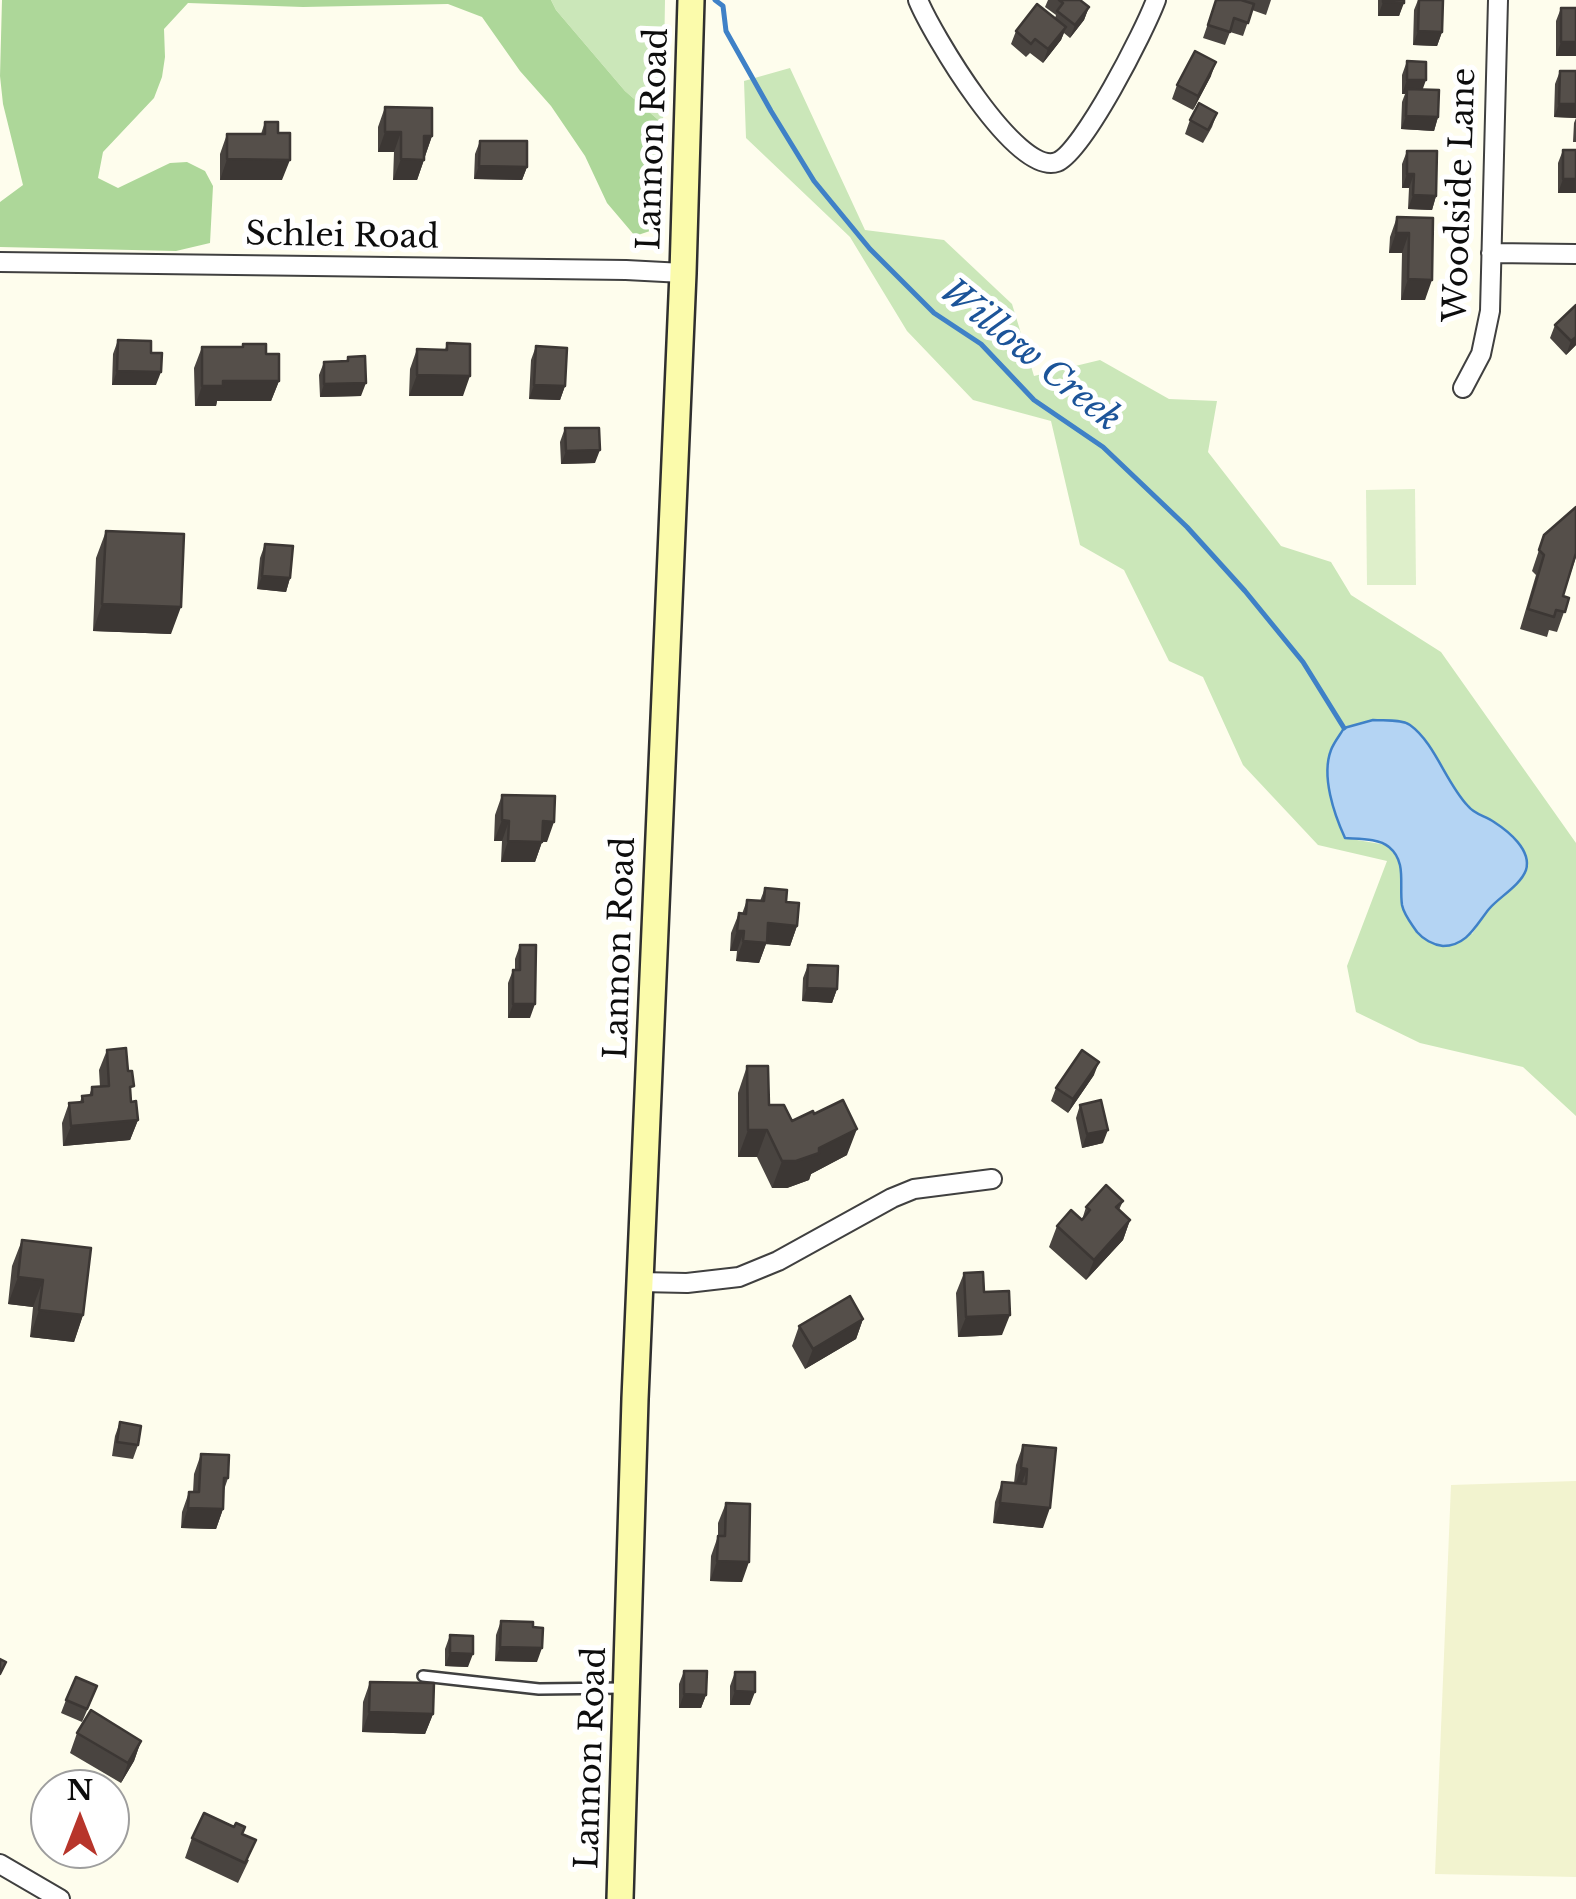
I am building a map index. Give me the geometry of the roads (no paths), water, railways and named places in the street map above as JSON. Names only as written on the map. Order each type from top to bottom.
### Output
[{"type":"main road","name":"Lannon Road","points":[[620,1899],[640,1282],[691,0]]},
{"type":"street","points":[[918,0],[950,62],[1000,126],[1035,160],[1054,162],[1080,138],[1112,88],[1156,0]]},
{"type":"street","name":"Woodside Lane","points":[[1463,388],[1481,354],[1487,332],[1498,0]]},
{"type":"street","points":[[1491,252],[1576,254]]},
{"type":"street","name":"Schlei Road","points":[[0,262],[683,273]]},
{"type":"street","points":[[640,1282],[687,1283],[739,1277],[892,1198],[914,1190],[992,1179]]},
{"type":"street","points":[[0,1864],[60,1899]]},
{"type":"lane","points":[[423,1676],[539,1689],[626,1688]]},
{"type":"water","points":[[1373,720],[1410,725],[1434,752],[1468,806],[1506,830],[1526,855],[1526,870],[1519,881],[1489,909],[1470,934],[1451,945],[1439,945],[1419,935],[1403,909],[1400,866],[1395,853],[1380,842],[1345,838],[1333,806],[1327,771],[1331,750],[1344,728]]},
{"type":"waterway","name":"Willow Creek","points":[[715,0],[723,6],[726,31],[814,181],[870,249],[934,313],[981,344],[1034,400],[1103,447],[1187,527],[1303,662],[1344,728]]}]
